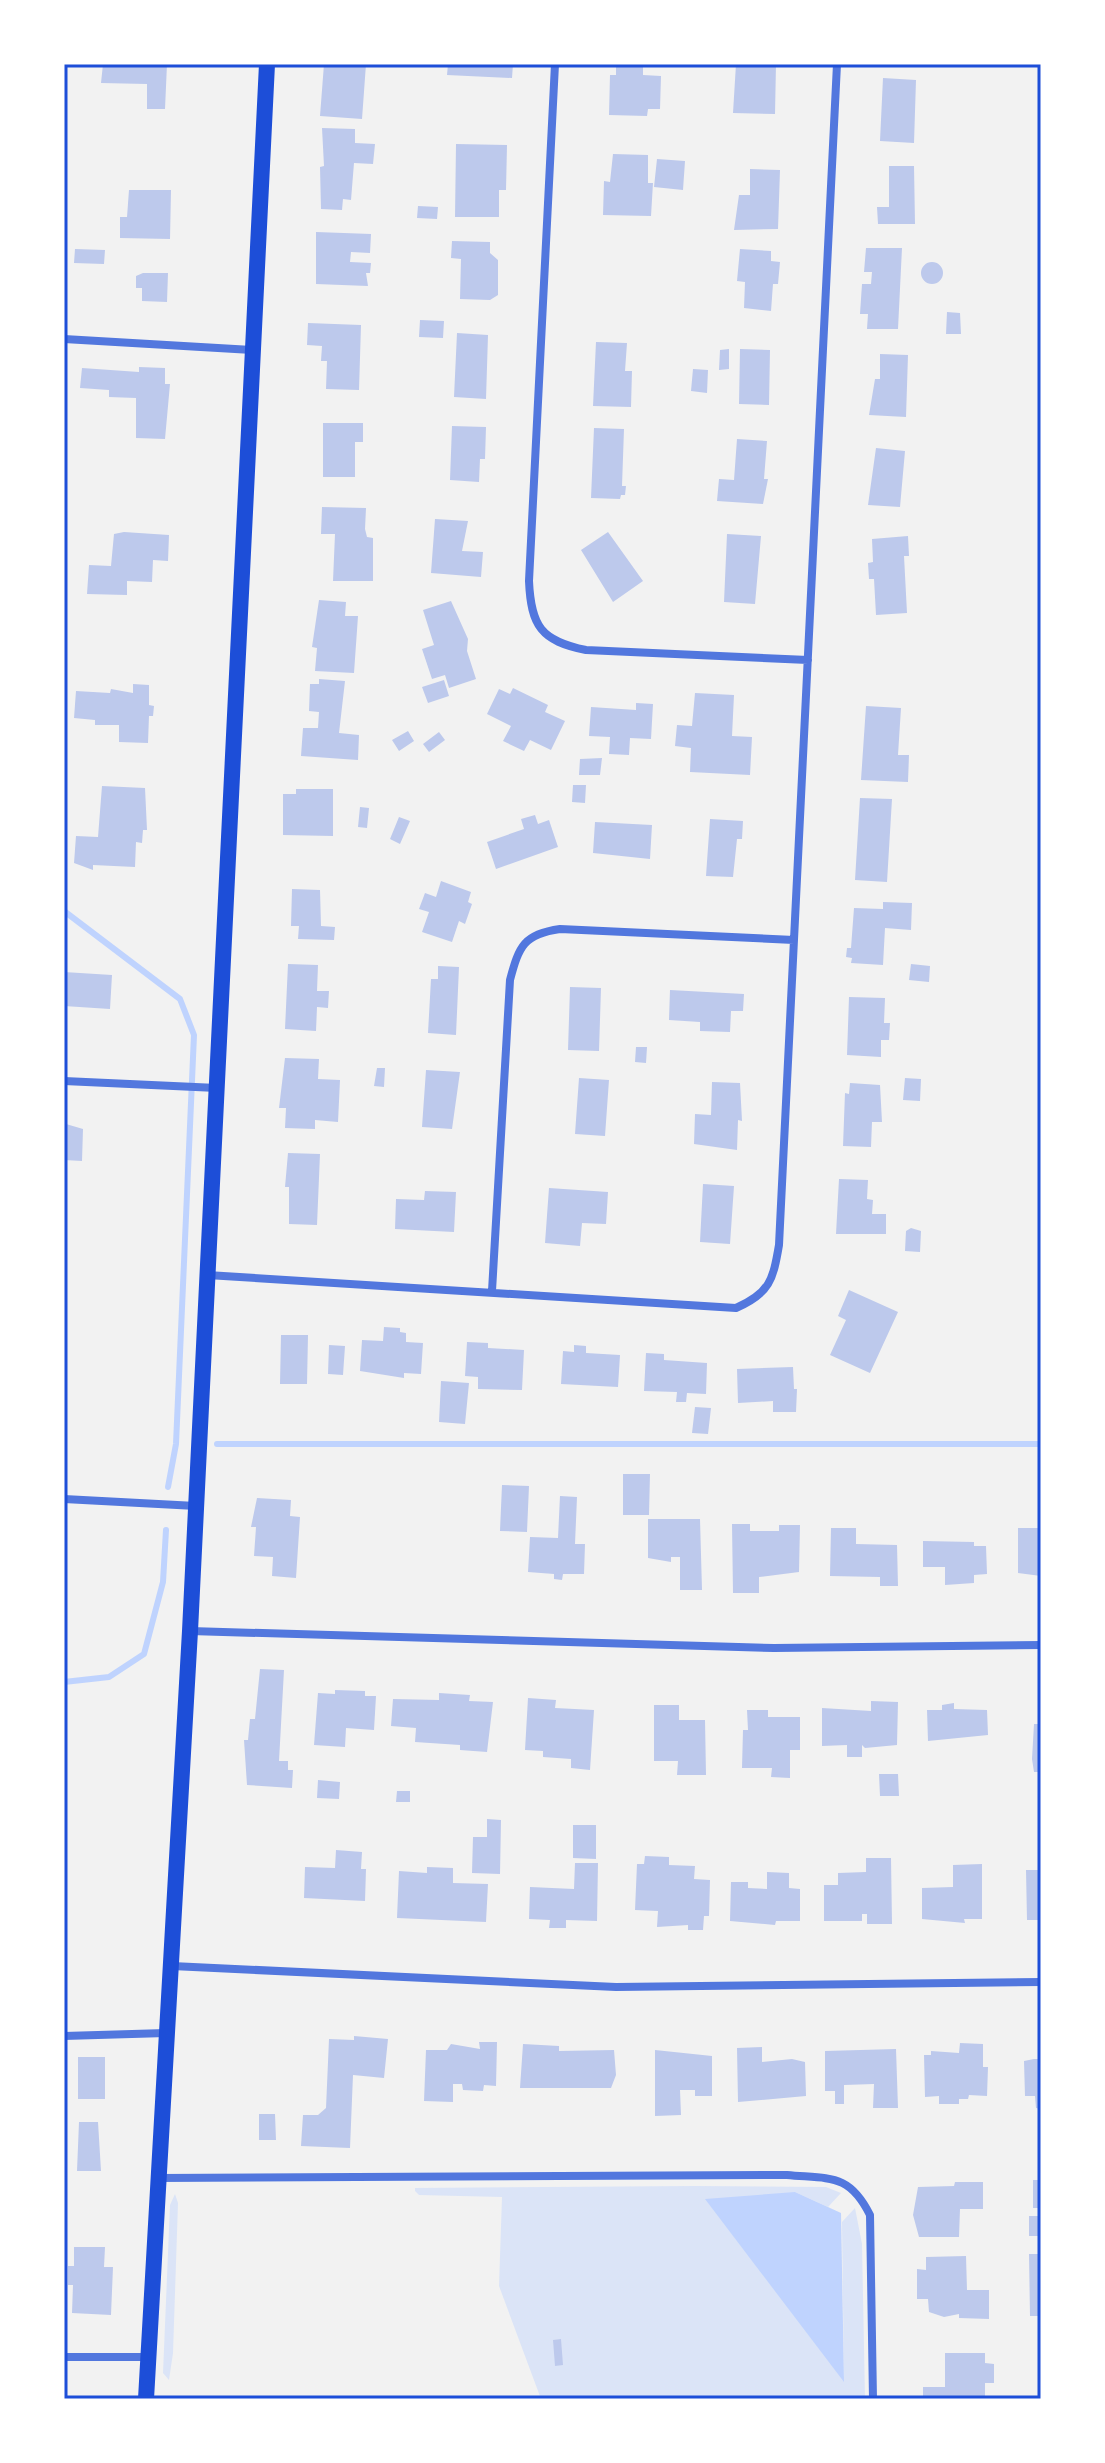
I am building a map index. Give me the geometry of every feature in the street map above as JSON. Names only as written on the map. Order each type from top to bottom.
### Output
[{"type":"main road","points":[[146,2399],[190,1631],[267,64]]},
{"type":"street","points":[[555,64],[529,581],[530,605],[538,628],[559,645],[586,650],[808,660]]},
{"type":"street","points":[[207,1275],[492,1291],[581,1301],[736,1308],[760,1298],[774,1273],[779,1245],[837,64]]},
{"type":"street","points":[[64,339],[252,350]]},
{"type":"street","points":[[492,1291],[510,980],[517,953],[535,933],[560,929],[794,940]]},
{"type":"street","points":[[64,1081],[218,1088]]},
{"type":"street","points":[[64,1499],[196,1506]]},
{"type":"street","points":[[190,1631],[774,1648],[1041,1645]]},
{"type":"street","points":[[172,1966],[616,1987],[1041,1982]]},
{"type":"street","points":[[64,2036],[166,2033]]},
{"type":"street","points":[[158,2178],[787,2175],[836,2180],[859,2192],[870,2215],[873,2399]]},
{"type":"street","points":[[64,2357],[147,2357]]},
{"type":"shaded area","points":[[826,2187],[841,2193],[828,2207],[795,2192],[844,2381],[842,2222],[855,2208],[862,2244],[865,2399],[541,2399],[499,2286],[502,2197],[419,2195],[415,2191],[415,2188]]},
{"type":"shaded area","points":[[175,2194],[178,2203],[173,2353],[169,2380],[163,2373],[170,2205]]},
{"type":"water","points":[[795,2192],[841,2213],[844,2382],[705,2199]]},
{"type":"building","points":[[103,64],[167,64],[165,109],[147,109],[147,84],[101,83]]},
{"type":"building","points":[[324,64],[366,64],[362,119],[320,116]]},
{"type":"building","points":[[448,64],[513,64],[512,78],[447,75]]},
{"type":"building","points":[[616,64],[643,64],[643,75],[661,76],[660,109],[648,109],[647,116],[609,115],[610,75],[616,75]]},
{"type":"building","points":[[736,64],[776,64],[775,114],[733,113]]},
{"type":"building","points":[[883,78],[916,80],[914,143],[880,141]]},
{"type":"building","points":[[322,128],[355,129],[355,143],[375,144],[373,164],[354,163],[351,200],[343,199],[342,210],[321,209],[320,167],[324,166]]},
{"type":"building","points":[[456,144],[507,145],[506,190],[499,190],[499,217],[455,217]]},
{"type":"building","points":[[613,154],[648,155],[648,183],[653,183],[651,216],[603,215],[604,181],[610,182]]},
{"type":"building","points":[[657,159],[685,161],[683,190],[654,187]]},
{"type":"building","points":[[889,166],[914,166],[915,224],[878,224],[877,207],[889,207]]},
{"type":"building","points":[[750,169],[780,170],[778,229],[734,230],[739,195],[750,195]]},
{"type":"building","points":[[129,190],[171,190],[170,239],[120,238],[120,217],[127,217]]},
{"type":"building","points":[[418,206],[438,207],[437,219],[417,218]]},
{"type":"building","points":[[316,232],[371,234],[370,253],[351,252],[350,262],[371,263],[370,273],[366,273],[368,286],[316,284]]},
{"type":"building","points":[[452,241],[490,242],[490,253],[498,260],[498,295],[490,300],[460,299],[461,259],[451,258]]},
{"type":"building","points":[[866,248],[902,248],[898,329],[867,329],[868,314],[860,314],[862,284],[871,284],[872,272],[864,272]]},
{"type":"building","points":[[75,249],[105,250],[104,264],[74,263]]},
{"type":"building","points":[[740,249],[771,251],[771,261],[780,262],[778,284],[773,284],[771,311],[744,308],[745,282],[737,281]]},
{"type":"building","points":[[928,262],[936,262],[943,273],[936,284],[928,284],[921,277],[921,269]]},
{"type":"building","points":[[168,273],[167,302],[142,301],[142,288],[136,288],[136,276]]},
{"type":"building","points":[[947,312],[960,313],[961,334],[946,334]]},
{"type":"building","points":[[420,320],[444,321],[443,338],[419,337]]},
{"type":"building","points":[[308,323],[361,325],[359,390],[326,389],[327,361],[321,361],[322,346],[307,345]]},
{"type":"building","points":[[457,333],[488,335],[486,399],[454,397]]},
{"type":"building","points":[[596,342],[627,343],[625,371],[632,371],[631,407],[593,406]]},
{"type":"building","points":[[729,349],[729,369],[719,370],[720,350]]},
{"type":"building","points":[[740,349],[770,350],[769,405],[739,404]]},
{"type":"building","points":[[880,354],[908,355],[906,417],[869,415],[875,379],[880,379]]},
{"type":"building","points":[[139,367],[165,368],[165,384],[170,384],[165,439],[136,438],[136,398],[109,397],[109,390],[80,388],[82,368],[139,372]]},
{"type":"building","points":[[693,369],[708,370],[707,393],[691,391]]},
{"type":"building","points":[[323,423],[363,423],[363,442],[355,442],[355,477],[323,477]]},
{"type":"building","points":[[452,426],[486,427],[485,459],[480,459],[479,482],[450,480]]},
{"type":"building","points":[[594,428],[624,429],[622,486],[626,486],[625,495],[621,495],[620,499],[591,498]]},
{"type":"building","points":[[737,439],[767,441],[764,479],[768,479],[763,504],[717,501],[719,479],[734,480]]},
{"type":"building","points":[[876,448],[905,451],[900,507],[868,505]]},
{"type":"building","points":[[322,507],[366,508],[365,529],[367,537],[373,538],[373,581],[333,581],[335,534],[321,534]]},
{"type":"building","points":[[435,519],[468,521],[462,551],[483,552],[481,577],[431,573]]},
{"type":"building","points":[[608,532],[643,581],[613,602],[581,550]]},
{"type":"building","points":[[114,534],[169,535],[168,561],[153,560],[152,582],[127,581],[127,595],[87,594],[89,565],[111,566]]},
{"type":"building","points":[[727,534],[761,536],[755,604],[724,602]]},
{"type":"building","points":[[908,536],[909,556],[904,556],[907,613],[876,615],[874,579],[869,579],[868,563],[873,562],[872,539]]},
{"type":"building","points":[[319,600],[346,602],[345,616],[358,616],[354,673],[315,671],[317,648],[312,647]]},
{"type":"building","points":[[451,601],[468,639],[467,651],[476,679],[449,688],[445,675],[432,679],[422,649],[434,645],[423,610]]},
{"type":"building","points":[[319,679],[345,681],[339,733],[359,735],[358,760],[301,756],[303,728],[318,728],[319,712],[309,711],[310,684],[319,684]]},
{"type":"building","points":[[444,680],[449,696],[428,703],[422,687]]},
{"type":"building","points":[[133,684],[149,685],[149,705],[154,706],[153,716],[149,716],[148,743],[119,742],[119,725],[95,725],[95,720],[74,718],[76,691],[110,693],[111,689],[133,693]]},
{"type":"building","points":[[513,688],[548,705],[545,712],[565,721],[551,750],[530,740],[524,751],[503,741],[511,726],[487,714],[499,689],[510,694]]},
{"type":"building","points":[[695,693],[734,695],[732,736],[752,737],[750,775],[690,772],[691,748],[675,746],[677,725],[692,726]]},
{"type":"building","points":[[636,703],[653,704],[651,739],[630,738],[629,755],[609,754],[610,737],[589,736],[591,707],[636,710]]},
{"type":"building","points":[[866,706],[901,708],[898,755],[909,755],[908,782],[861,780]]},
{"type":"building","points":[[408,731],[414,741],[399,751],[392,740]]},
{"type":"building","points":[[439,732],[445,740],[429,752],[423,744]]},
{"type":"building","points":[[602,758],[600,775],[579,775],[580,759]]},
{"type":"building","points":[[573,785],[586,785],[585,803],[572,802]]},
{"type":"building","points":[[102,786],[145,788],[147,830],[143,830],[142,843],[136,842],[135,867],[93,865],[93,870],[74,863],[76,836],[98,837]]},
{"type":"building","points":[[296,789],[333,789],[333,836],[283,835],[283,794],[296,794]]},
{"type":"building","points":[[860,798],[892,799],[887,882],[855,880]]},
{"type":"building","points":[[360,807],[369,808],[367,828],[358,827]]},
{"type":"building","points":[[535,815],[538,824],[549,820],[558,847],[496,869],[487,842],[524,829],[521,819]]},
{"type":"building","points":[[399,817],[410,821],[400,844],[390,839]]},
{"type":"building","points":[[710,819],[743,821],[742,839],[737,839],[733,877],[706,876]]},
{"type":"building","points":[[595,822],[652,825],[650,859],[593,853]]},
{"type":"building","points":[[441,881],[471,892],[468,902],[472,904],[465,924],[459,921],[452,942],[422,932],[429,912],[419,909],[425,893],[436,897]]},
{"type":"building","points":[[292,889],[320,890],[321,926],[335,927],[334,940],[298,939],[299,926],[291,926]]},
{"type":"building","points":[[883,902],[912,903],[911,930],[885,928],[883,965],[851,963],[852,958],[846,957],[847,948],[851,948],[854,908],[883,909]]},
{"type":"building","points":[[288,964],[318,965],[317,991],[329,991],[328,1008],[317,1007],[316,1031],[285,1029]]},
{"type":"building","points":[[911,964],[930,966],[929,982],[909,980]]},
{"type":"building","points":[[438,966],[459,967],[456,1035],[428,1033],[431,979],[438,979]]},
{"type":"building","points":[[64,972],[112,975],[110,1009],[64,1006]]},
{"type":"building","points":[[570,987],[601,988],[599,1051],[568,1050]]},
{"type":"building","points":[[670,990],[744,994],[743,1011],[731,1011],[730,1032],[700,1031],[700,1022],[669,1020]]},
{"type":"building","points":[[849,997],[885,998],[884,1023],[890,1023],[889,1040],[881,1040],[881,1057],[847,1055]]},
{"type":"building","points":[[636,1047],[647,1047],[646,1063],[635,1062]]},
{"type":"building","points":[[285,1058],[319,1059],[318,1079],[340,1080],[338,1122],[315,1120],[315,1129],[285,1128],[286,1108],[279,1108]]},
{"type":"building","points":[[377,1068],[385,1068],[384,1087],[374,1086]]},
{"type":"building","points":[[426,1070],[460,1072],[452,1129],[422,1127]]},
{"type":"building","points":[[579,1078],[609,1080],[605,1136],[575,1134]]},
{"type":"building","points":[[905,1078],[921,1079],[920,1101],[903,1100]]},
{"type":"building","points":[[712,1082],[740,1083],[742,1121],[738,1120],[737,1150],[694,1144],[695,1114],[711,1115]]},
{"type":"building","points":[[850,1083],[880,1085],[882,1122],[872,1122],[871,1147],[843,1146],[845,1093],[849,1094]]},
{"type":"building","points":[[66,1124],[83,1129],[82,1161],[64,1160]]},
{"type":"building","points":[[288,1153],[320,1154],[317,1225],[289,1224],[289,1187],[285,1187]]},
{"type":"building","points":[[839,1179],[868,1180],[867,1199],[873,1200],[872,1214],[886,1214],[886,1234],[836,1234]]},
{"type":"building","points":[[703,1184],[734,1186],[730,1244],[700,1242]]},
{"type":"building","points":[[549,1188],[608,1192],[606,1224],[582,1223],[580,1246],[545,1243]]},
{"type":"building","points":[[425,1191],[456,1192],[454,1232],[395,1229],[396,1199],[424,1200]]},
{"type":"building","points":[[911,1228],[921,1231],[920,1252],[905,1251],[906,1231]]},
{"type":"building","points":[[849,1290],[898,1312],[870,1373],[830,1355],[846,1320],[838,1316]]},
{"type":"building","points":[[384,1327],[400,1328],[400,1332],[406,1333],[406,1342],[423,1343],[421,1374],[404,1373],[404,1378],[360,1371],[362,1340],[383,1341]]},
{"type":"building","points":[[281,1335],[308,1335],[307,1384],[280,1384]]},
{"type":"building","points":[[467,1342],[488,1343],[488,1348],[524,1350],[522,1390],[478,1389],[478,1377],[465,1376]]},
{"type":"building","points":[[329,1345],[345,1346],[343,1375],[328,1374]]},
{"type":"building","points":[[574,1345],[586,1346],[586,1353],[620,1355],[618,1387],[561,1384],[563,1351],[574,1352]]},
{"type":"building","points":[[646,1353],[664,1354],[664,1360],[707,1363],[706,1394],[687,1393],[686,1402],[676,1402],[677,1392],[644,1391]]},
{"type":"building","points":[[793,1367],[794,1389],[797,1389],[796,1412],[773,1412],[773,1401],[738,1403],[737,1369]]},
{"type":"building","points":[[441,1381],[469,1383],[465,1424],[439,1422]]},
{"type":"building","points":[[695,1407],[711,1408],[708,1434],[692,1433]]},
{"type":"building","points":[[623,1474],[650,1474],[649,1515],[623,1515]]},
{"type":"building","points":[[502,1485],[529,1486],[527,1532],[500,1531]]},
{"type":"building","points":[[560,1496],[577,1497],[575,1544],[585,1544],[584,1574],[563,1574],[562,1580],[554,1579],[554,1574],[528,1572],[530,1537],[558,1538]]},
{"type":"building","points":[[257,1498],[291,1500],[290,1516],[300,1517],[296,1578],[272,1576],[273,1557],[254,1556],[256,1527],[251,1527]]},
{"type":"building","points":[[648,1519],[700,1519],[702,1590],[680,1590],[680,1557],[671,1557],[671,1562],[648,1558]]},
{"type":"building","points":[[732,1524],[750,1524],[750,1531],[779,1531],[779,1525],[800,1525],[799,1572],[759,1577],[759,1593],[733,1593]]},
{"type":"building","points":[[831,1528],[856,1528],[856,1544],[897,1545],[898,1586],[880,1586],[880,1577],[830,1576]]},
{"type":"building","points":[[1018,1528],[1039,1528],[1041,1576],[1018,1573]]},
{"type":"building","points":[[923,1541],[974,1542],[974,1546],[986,1546],[987,1574],[974,1575],[974,1583],[945,1585],[945,1567],[923,1567]]},
{"type":"building","points":[[260,1669],[284,1670],[279,1761],[288,1761],[288,1770],[293,1770],[292,1788],[247,1785],[244,1740],[248,1740],[250,1719],[255,1719]]},
{"type":"building","points":[[335,1690],[365,1691],[365,1696],[376,1696],[374,1730],[346,1728],[345,1747],[314,1745],[318,1693],[335,1694]]},
{"type":"building","points":[[439,1693],[470,1695],[469,1701],[493,1702],[487,1752],[460,1750],[460,1745],[415,1742],[416,1728],[391,1726],[393,1699],[439,1700]]},
{"type":"building","points":[[528,1698],[556,1700],[555,1708],[594,1710],[590,1770],[571,1768],[571,1759],[543,1757],[543,1751],[525,1750]]},
{"type":"building","points":[[871,1701],[898,1702],[897,1745],[865,1748],[862,1745],[862,1757],[847,1757],[847,1745],[822,1746],[822,1708],[871,1711]]},
{"type":"building","points":[[954,1703],[954,1709],[987,1710],[988,1735],[928,1741],[927,1710],[942,1710],[942,1705]]},
{"type":"building","points":[[654,1705],[679,1705],[679,1720],[705,1720],[706,1775],[677,1775],[678,1761],[654,1761]]},
{"type":"building","points":[[747,1710],[768,1710],[768,1717],[800,1717],[800,1750],[790,1750],[790,1778],[771,1777],[772,1768],[742,1768],[743,1730],[748,1730]]},
{"type":"building","points":[[1034,1724],[1041,1724],[1041,1772],[1034,1772],[1032,1759]]},
{"type":"building","points":[[879,1774],[898,1774],[899,1796],[880,1796]]},
{"type":"building","points":[[318,1780],[340,1782],[339,1799],[317,1798]]},
{"type":"building","points":[[397,1791],[410,1791],[410,1802],[396,1802]]},
{"type":"building","points":[[487,1819],[501,1820],[500,1874],[472,1873],[473,1837],[487,1837]]},
{"type":"building","points":[[573,1825],[596,1825],[596,1859],[573,1858]]},
{"type":"building","points":[[336,1850],[362,1852],[361,1869],[366,1869],[365,1901],[304,1898],[305,1867],[335,1868]]},
{"type":"building","points":[[645,1856],[669,1857],[669,1865],[695,1866],[694,1879],[710,1880],[709,1916],[704,1916],[703,1930],[688,1930],[688,1925],[657,1927],[658,1911],[635,1910],[637,1864],[644,1864]]},
{"type":"building","points":[[866,1858],[891,1858],[892,1924],[867,1924],[867,1914],[862,1914],[862,1921],[824,1921],[824,1885],[838,1885],[838,1873],[866,1872]]},
{"type":"building","points":[[575,1863],[598,1863],[597,1921],[566,1920],[566,1928],[549,1928],[550,1920],[529,1919],[530,1887],[574,1889]]},
{"type":"building","points":[[982,1864],[982,1919],[964,1919],[965,1923],[922,1919],[922,1888],[953,1887],[953,1865]]},
{"type":"building","points":[[427,1867],[453,1868],[453,1883],[488,1884],[486,1922],[397,1918],[399,1871],[427,1873]]},
{"type":"building","points":[[1026,1870],[1041,1870],[1041,1920],[1027,1920]]},
{"type":"building","points":[[767,1872],[789,1873],[789,1888],[800,1889],[800,1921],[776,1921],[775,1925],[730,1921],[731,1882],[748,1882],[748,1888],[767,1889]]},
{"type":"building","points":[[354,2036],[388,2039],[384,2078],[353,2075],[350,2148],[301,2146],[303,2115],[318,2115],[326,2108],[329,2039],[354,2040]]},
{"type":"building","points":[[479,2042],[497,2042],[496,2086],[484,2085],[483,2091],[463,2090],[462,2084],[453,2084],[453,2102],[424,2101],[426,2050],[447,2050],[451,2044],[480,2049]]},
{"type":"building","points":[[960,2043],[983,2044],[983,2067],[988,2067],[987,2096],[969,2095],[968,2099],[959,2099],[959,2104],[939,2104],[939,2096],[925,2097],[924,2055],[931,2055],[931,2051],[959,2053]]},
{"type":"building","points":[[523,2044],[559,2046],[559,2051],[614,2050],[616,2075],[611,2088],[520,2088]]},
{"type":"building","points":[[762,2047],[762,2062],[792,2059],[805,2062],[806,2096],[738,2102],[737,2048]]},
{"type":"building","points":[[896,2049],[898,2108],[873,2108],[874,2084],[844,2085],[844,2104],[835,2104],[835,2091],[825,2091],[825,2051]]},
{"type":"building","points":[[655,2050],[712,2056],[712,2096],[695,2096],[695,2090],[680,2090],[681,2115],[655,2116]]},
{"type":"building","points":[[78,2057],[105,2057],[105,2099],[78,2099]]},
{"type":"building","points":[[1041,2059],[1041,2109],[1036,2108],[1035,2096],[1025,2096],[1024,2061]]},
{"type":"building","points":[[259,2114],[275,2114],[276,2140],[259,2140]]},
{"type":"building","points":[[79,2122],[98,2122],[101,2171],[77,2171]]},
{"type":"building","points":[[1033,2180],[1041,2180],[1041,2208],[1033,2208]]},
{"type":"building","points":[[955,2182],[983,2182],[983,2209],[960,2209],[959,2237],[919,2237],[913,2215],[918,2187],[954,2186]]},
{"type":"building","points":[[1029,2216],[1041,2216],[1041,2236],[1029,2236]]},
{"type":"building","points":[[74,2247],[105,2247],[104,2267],[113,2267],[111,2315],[72,2313],[73,2285],[68,2285],[68,2266],[74,2266]]},
{"type":"building","points":[[1029,2254],[1041,2254],[1041,2316],[1030,2316]]},
{"type":"building","points":[[966,2256],[967,2290],[989,2290],[989,2319],[959,2318],[959,2314],[944,2317],[929,2312],[928,2299],[917,2299],[917,2269],[926,2270],[926,2257]]},
{"type":"building","points":[[561,2339],[563,2365],[555,2366],[553,2340]]},
{"type":"building","points":[[945,2353],[985,2353],[985,2363],[994,2364],[994,2383],[985,2383],[985,2399],[923,2399],[923,2387],[945,2387]]},
{"type":"waterway","points":[[64,911],[180,999],[194,1035],[176,1444],[168,1487]]},
{"type":"waterway","points":[[217,1444],[1041,1444]]},
{"type":"waterway","points":[[64,1682],[109,1677],[144,1654],[163,1582],[166,1530]]}]
